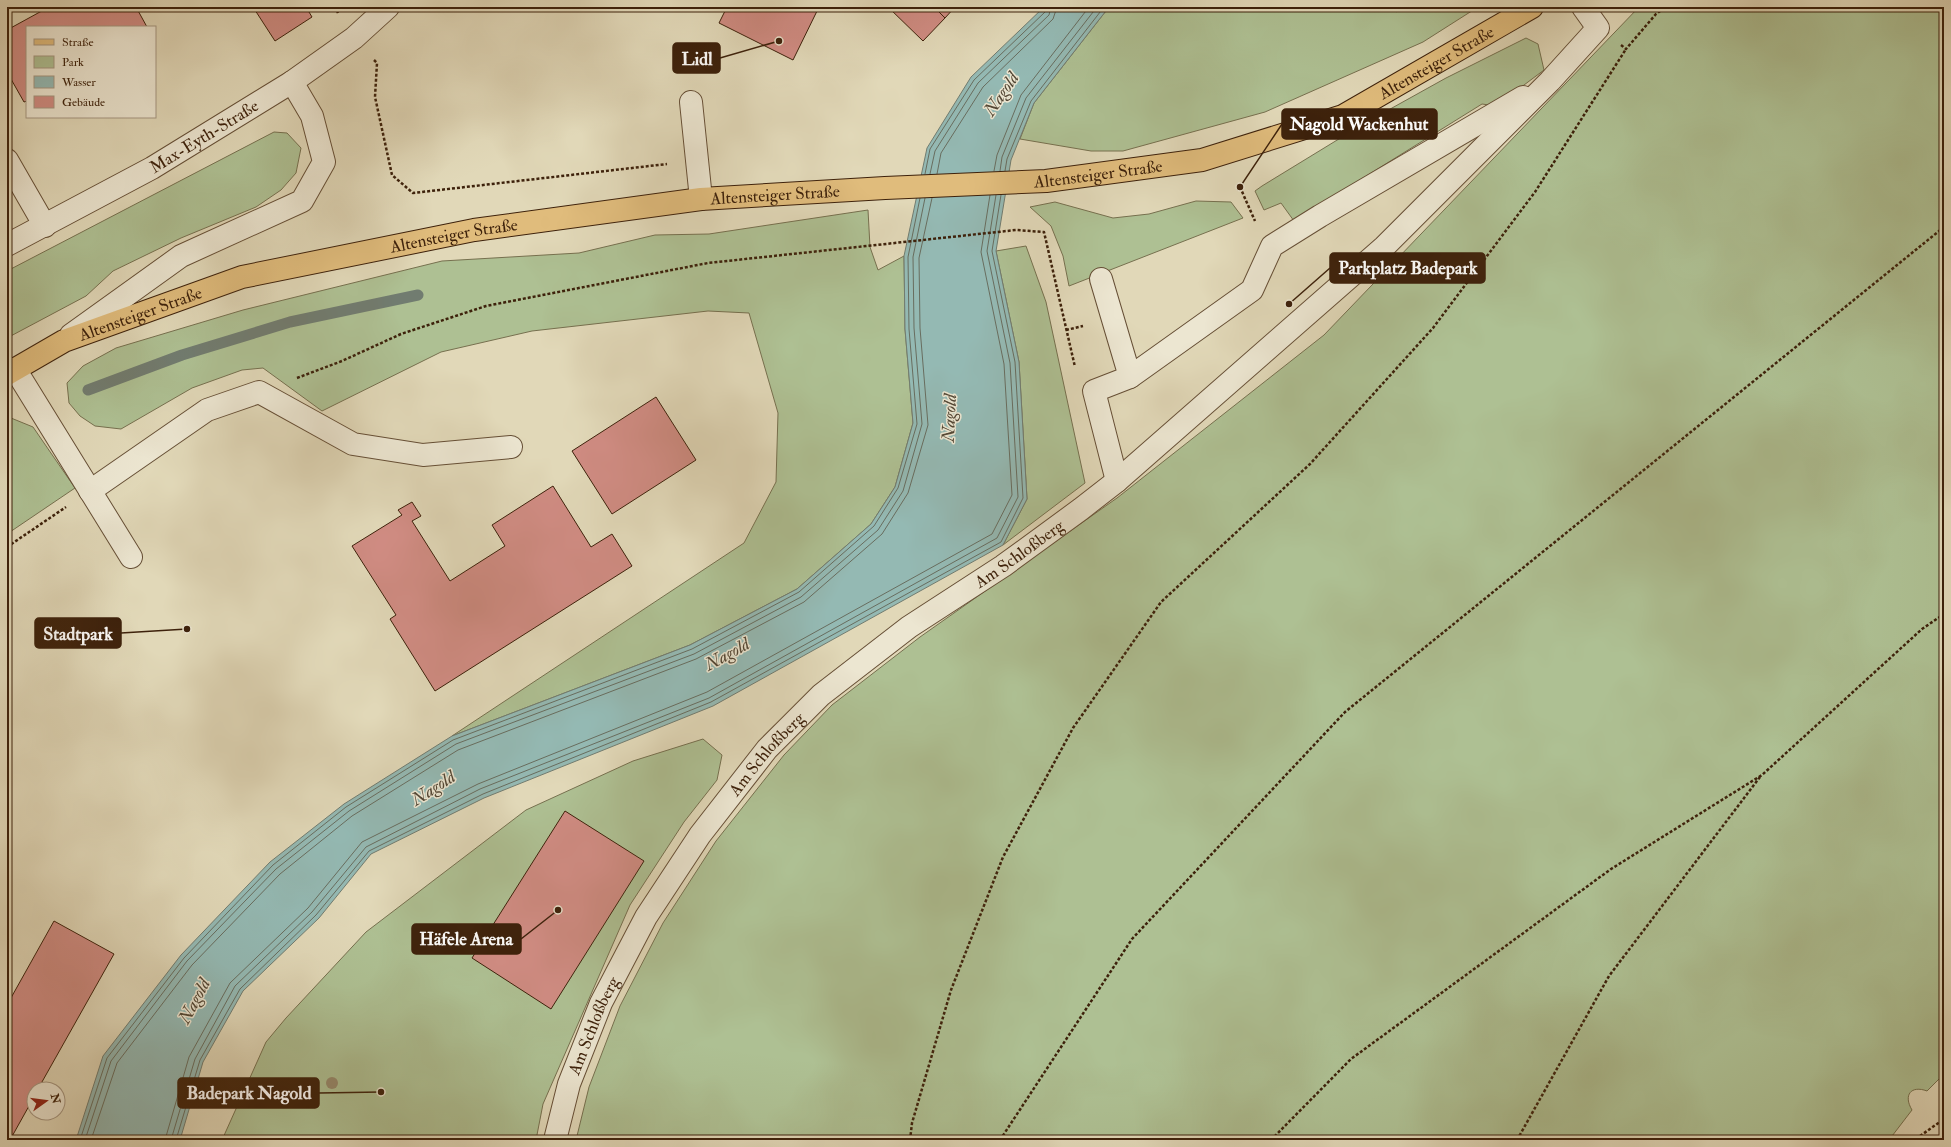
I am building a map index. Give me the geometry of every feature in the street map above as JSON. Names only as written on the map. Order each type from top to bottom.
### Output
[{"type":"main road","name":"Altensteiger Straße","points":[[11,371],[64,341],[242,277],[474,230],[701,199],[885,188],[1046,182],[1202,160],[1343,116],[1532,7]]},
{"type":"street","name":"Max-Eyth-Straße","points":[[7,245],[152,168],[292,82],[354,38],[388,7]]},
{"type":"street","points":[[1117,481],[1094,391],[1130,377],[1252,290],[1272,246],[1320,216],[1550,81],[1598,28],[1583,7]]},
{"type":"street","name":"Am Schloßberg","points":[[555,1140],[569,1084],[601,1003],[643,924],[700,835],[767,750],[827,690],[909,628],[1003,566],[1117,481],[1384,248],[1550,81]]},
{"type":"street","points":[[64,341],[181,256],[302,201],[324,162],[312,116],[292,82]]},
{"type":"street","points":[[690,102],[701,199]]},
{"type":"street","points":[[7,160],[45,226]]},
{"type":"street","points":[[1101,279],[1130,377]]},
{"type":"street","points":[[11,371],[90,491],[131,557]]},
{"type":"street","points":[[90,491],[207,410],[259,392],[353,444],[423,455],[511,447]]},
{"type":"path","points":[[910,1140],[912,1123],[951,990],[994,879],[1003,857],[1073,728],[1161,602],[1310,464],[1433,328],[1535,192],[1626,49],[1656,14],[1666,7]]},
{"type":"path","points":[[1598,28],[1626,49]]},
{"type":"path","points":[[354,38],[377,63],[375,96],[392,175],[413,193],[697,161]]},
{"type":"path","points":[[1240,186],[1252,215],[1272,246]]},
{"type":"path","points":[[1000,1140],[1132,939],[1345,712],[1944,227]]},
{"type":"path","points":[[259,392],[342,361],[400,334],[486,306],[708,263],[1016,230],[1044,232],[1075,368]]},
{"type":"path","points":[[7,547],[90,491]]},
{"type":"path","points":[[1517,1140],[1609,976],[1762,775],[1922,629],[1944,614]]},
{"type":"path","points":[[1271,1140],[1351,1059],[1611,869],[1762,775]]},
{"type":"path","points":[[1917,1140],[1920,1136],[1944,1119]]},
{"type":"green space","points":[[1109,7],[1393,7],[1396,12],[1403,7],[1478,7],[1423,42],[1265,112],[1123,151],[1091,151],[1020,139],[1034,103]]},
{"type":"green space","points":[[1639,7],[1944,7],[1944,1074],[1927,1091],[1917,1089],[1910,1093],[1908,1100],[1912,1110],[1889,1140],[576,1140],[589,1087],[620,1006],[663,923],[716,841],[784,755],[832,705],[920,637],[1117,498],[1324,335]]},
{"type":"green space","points":[[1526,38],[1538,44],[1544,70],[1496,106],[1482,104],[1294,221],[1281,203],[1264,210],[1255,191],[1262,186],[1365,123],[1446,78]]},
{"type":"green space","points":[[274,132],[287,133],[301,148],[296,173],[281,190],[256,207],[181,238],[113,271],[86,296],[7,338],[7,271]]},
{"type":"green space","points":[[1196,201],[1231,202],[1243,218],[1069,286],[1063,256],[1051,226],[1030,207],[1055,202],[1113,218],[1149,214]]},
{"type":"green space","points":[[868,210],[870,247],[878,270],[904,256],[905,329],[913,423],[895,487],[871,524],[797,589],[690,645],[452,736],[744,543],[776,482],[778,413],[749,313],[708,311],[532,331],[441,352],[322,411],[263,368],[242,370],[192,388],[121,429],[95,426],[80,416],[69,403],[67,383],[83,366],[116,348],[243,310],[442,261],[579,253],[655,235],[709,234]]},
{"type":"green space","points":[[1026,246],[1046,302],[1085,483],[1003,545],[1027,499],[1019,362],[996,251]]},
{"type":"green space","points":[[11,418],[33,427],[75,488],[7,534],[7,419]]},
{"type":"green space","points":[[703,739],[722,755],[717,780],[684,822],[630,905],[543,1104],[536,1140],[222,1140],[266,1042],[286,1018],[366,932],[526,810],[633,761]]},
{"type":"water","name":"Nagold","points":[[1044,7],[1109,7],[1034,103],[1011,160],[996,251],[1019,362],[1027,499],[1003,545],[713,706],[484,798],[371,854],[319,918],[243,991],[203,1062],[180,1140],[76,1140],[103,1056],[181,955],[270,862],[344,804],[452,736],[690,645],[797,589],[871,524],[895,487],[913,423],[905,329],[904,256],[927,148],[971,77]]},
{"type":"building","points":[[49,7],[136,7],[146,26],[26,26],[26,101],[24,102],[7,72],[7,30]]},
{"type":"building","points":[[253,7],[306,7],[312,17],[275,41]]},
{"type":"building","points":[[727,7],[819,7],[793,60],[719,23]]},
{"type":"building","points":[[888,7],[934,7],[945,18],[923,41]]},
{"type":"building","points":[[934,7],[955,7],[945,18]]},
{"type":"building","points":[[656,397],[696,460],[612,514],[572,451]]},
{"type":"building","points":[[553,486],[591,547],[612,534],[632,566],[435,691],[390,619],[396,615],[352,546],[402,515],[398,510],[412,502],[421,516],[412,521],[450,581],[505,546],[492,525]]},
{"type":"building","points":[[565,811],[644,861],[551,1009],[472,958]]},
{"type":"building","points":[[54,921],[114,954],[43,1081],[26,1081],[26,1111],[10,1140],[7,1140],[7,1005]]},
{"type":"waterway","points":[[88,390],[182,355],[290,322],[418,295]]},
{"type":"place","name":"Lidl","points":[[779,41]]},
{"type":"place","name":"Nagold Wackenhut","points":[[1240,187]]},
{"type":"place","name":"Parkplatz Badepark","points":[[1289,304]]},
{"type":"place","name":"Stadtpark","points":[[187,629]]},
{"type":"place","name":"Häfele Arena","points":[[558,910]]},
{"type":"place","name":"Badepark Nagold","points":[[381,1092]]}]
